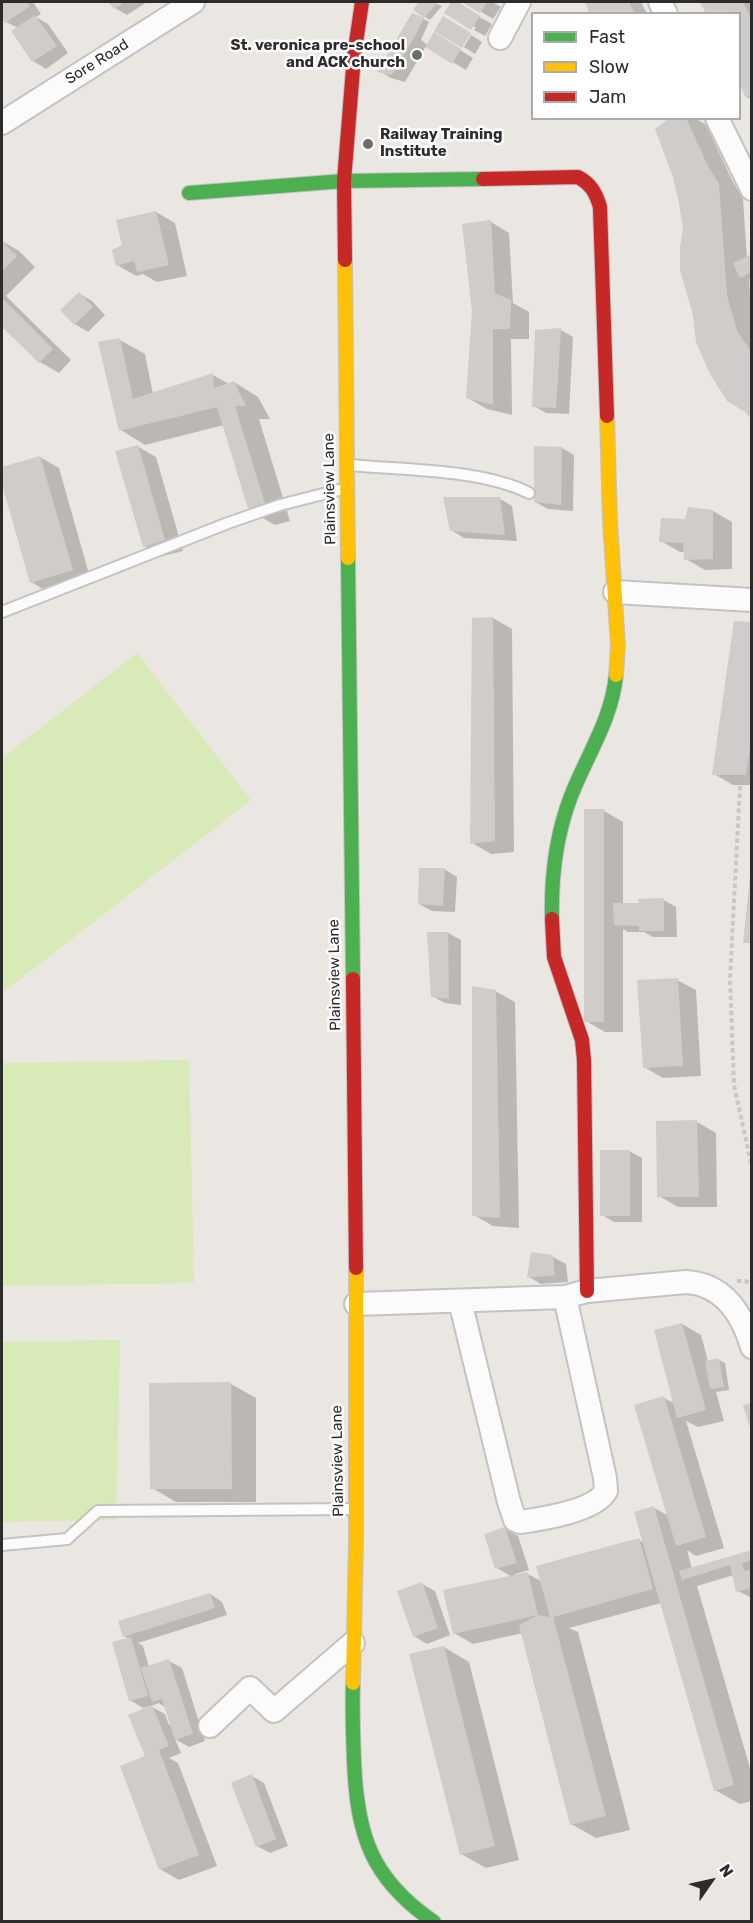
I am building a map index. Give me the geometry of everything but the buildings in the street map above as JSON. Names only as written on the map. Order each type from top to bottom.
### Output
[{"type":"street","name":"Sore Road","points":[[5,112],[193,2]]},
{"type":"street","name":"Plainsview Lane","points":[[362,2],[354,56],[344,181],[356,1304],[354,1372],[356,1575],[352,1700],[356,1787],[365,1840],[383,1876],[420,1913],[434,1922]]},
{"type":"street","points":[[500,38],[519,2]]},
{"type":"street","points":[[718,120],[752,189]]},
{"type":"street","points":[[189,193],[344,181],[578,177],[590,183],[596,192],[600,207],[610,521],[618,646],[614,695],[598,739],[571,796],[558,840],[552,905],[554,957],[582,1040],[584,1060],[587,1291]]},
{"type":"street","points":[[615,592],[752,600]]},
{"type":"street","points":[[356,1304],[565,1297],[587,1291],[686,1282],[701,1283],[715,1289],[733,1306],[748,1333],[752,1347]]},
{"type":"street","points":[[460,1301],[509,1502],[515,1520],[520,1522],[584,1507],[598,1501],[606,1491],[565,1297]]},
{"type":"street","points":[[210,1726],[250,1688],[274,1711],[353,1643]]},
{"type":"lane","points":[[346,465],[454,474],[507,484],[529,493]]},
{"type":"lane","points":[[2,612],[228,523],[280,505],[346,488]]},
{"type":"lane","points":[[2,1545],[67,1539],[98,1511],[355,1509]]},
{"type":"path","points":[[740,786],[730,978],[734,1085],[752,1168]]},
{"type":"green space","points":[[137,653],[251,800],[2,993],[2,758]]},
{"type":"green space","points":[[189,1060],[194,1283],[2,1286],[2,1063]]},
{"type":"green space","points":[[120,1340],[116,1520],[2,1522],[2,1342]]},
{"type":"traffic: fast","points":[[189,193],[344,181],[483,179]]},
{"type":"traffic: fast","points":[[348,558],[353,979]]},
{"type":"traffic: fast","points":[[552,919],[552,888],[558,841],[571,796],[610,707],[616,675]]},
{"type":"traffic: fast","points":[[353,1683],[356,1787],[364,1833],[382,1872],[395,1889],[434,1922]]},
{"type":"traffic: slow","points":[[345,260],[348,558]]},
{"type":"traffic: slow","points":[[607,416],[610,521],[618,646],[616,675]]},
{"type":"traffic: slow","points":[[353,1683],[356,1543],[356,1268]]},
{"type":"traffic: jam","points":[[345,260],[344,181],[354,56],[362,2]]},
{"type":"traffic: jam","points":[[483,179],[578,177],[595,193],[600,207],[607,416]]},
{"type":"traffic: jam","points":[[552,919],[554,957],[582,1040],[584,1060],[587,1291]]},
{"type":"traffic: jam","points":[[353,979],[356,1268]]},
{"type":"place","name":"St. veronica pre-school and ACK church","points":[[417,55]]},
{"type":"place","name":"Railway Training Institute","points":[[368,144]]}]
